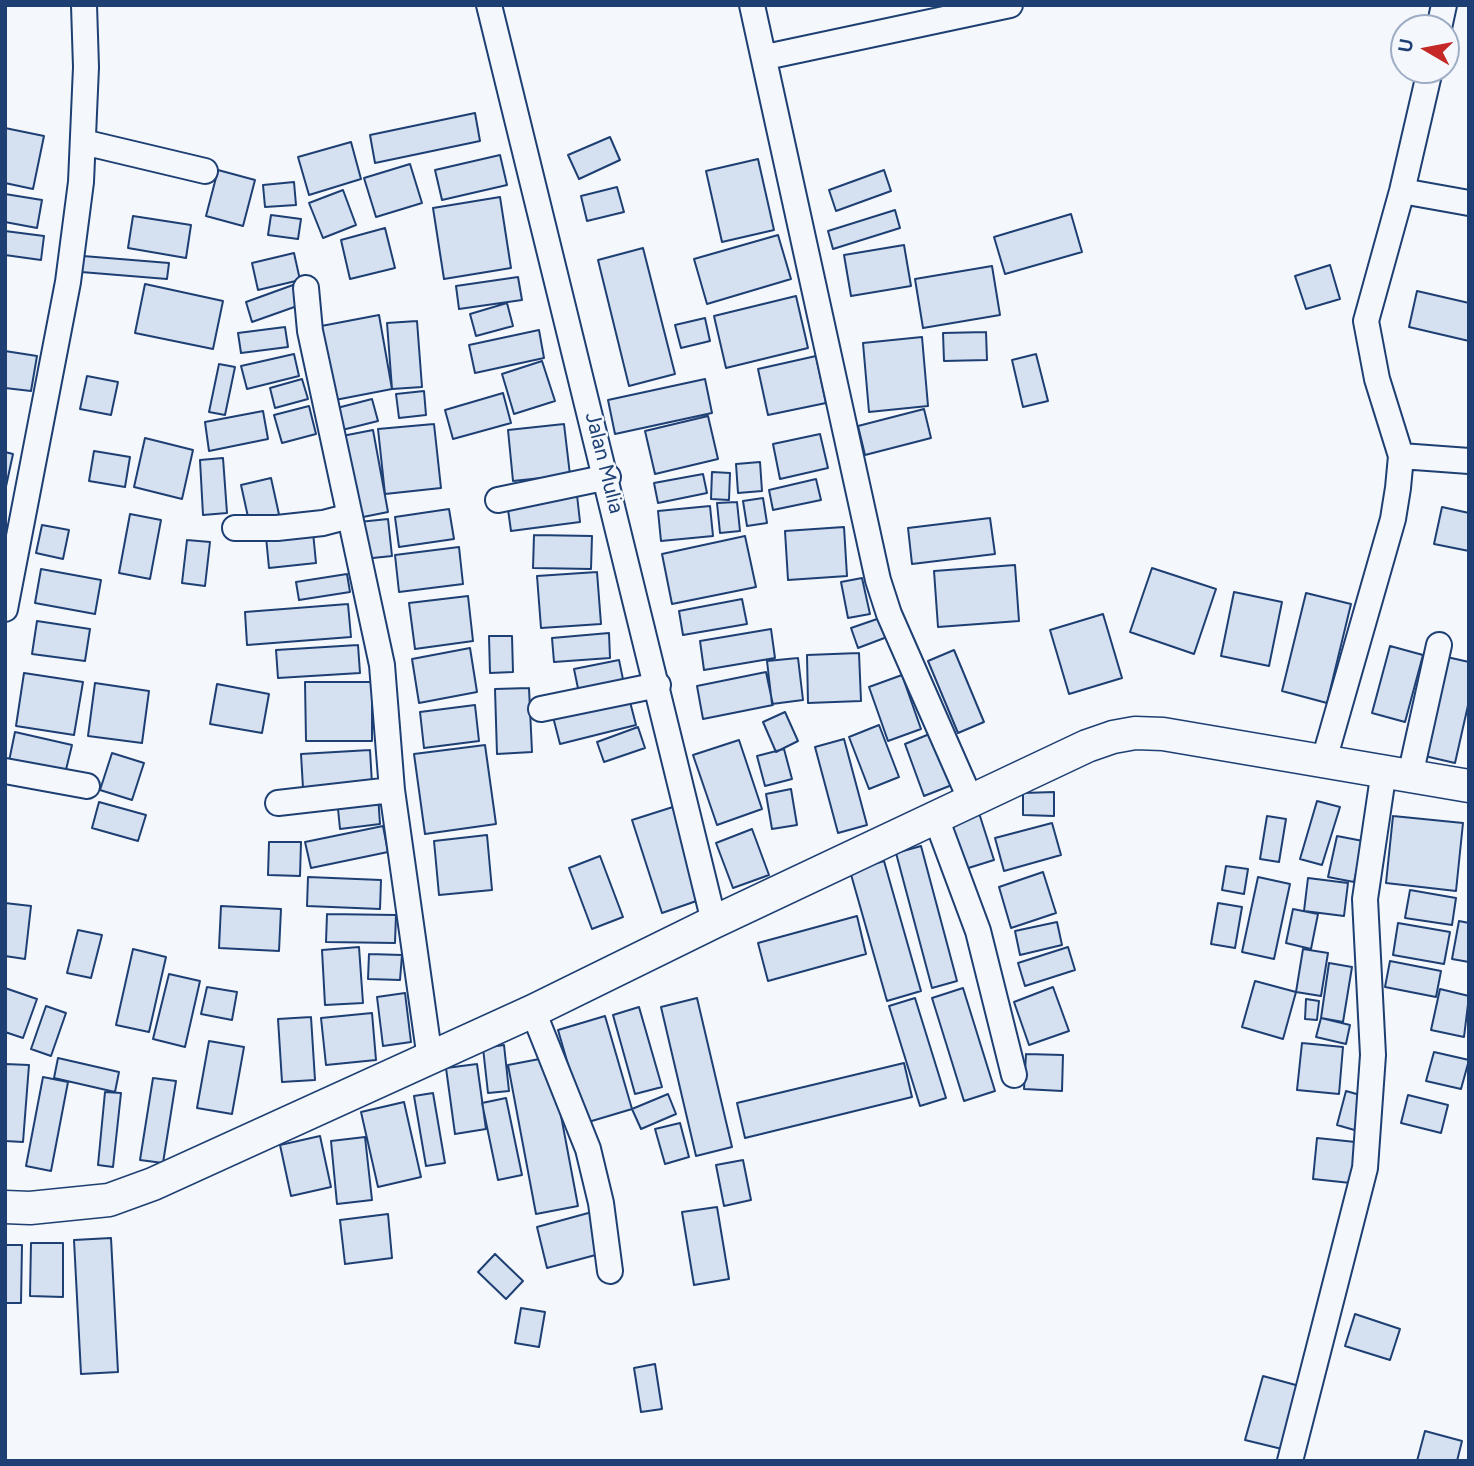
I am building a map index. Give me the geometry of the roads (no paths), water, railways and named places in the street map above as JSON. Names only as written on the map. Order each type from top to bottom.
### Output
[{"type":"main road","points":[[5,1207],[30,1208],[109,1200],[153,1184],[533,1011],[1087,746],[1135,733],[1324,760],[1469,786]]},
{"type":"street","points":[[5,609],[16,495],[68,282],[83,142],[86,67],[84,5]]},
{"type":"street","name":"Jalan Mulia","points":[[489,5],[608,477],[715,922]]},
{"type":"street","points":[[752,5],[766,57],[878,580],[889,614],[972,803]]},
{"type":"street","points":[[766,57],[1010,5]]},
{"type":"street","points":[[1324,760],[1393,519],[1401,456],[1377,379],[1366,321],[1402,191],[1427,84]]},
{"type":"street","points":[[83,142],[205,171]]},
{"type":"street","points":[[1402,191],[1469,203]]},
{"type":"street","points":[[306,288],[310,331],[382,665],[392,790],[430,1059]]},
{"type":"street","points":[[1401,456],[1469,461]]},
{"type":"street","points":[[498,500],[608,477]]},
{"type":"street","points":[[235,528],[261,529],[311,524],[349,516]]},
{"type":"street","points":[[1290,1461],[1365,1168],[1373,1084],[1373,1029],[1364,930],[1365,899],[1397,773],[1440,645]]},
{"type":"street","points":[[541,709],[658,685]]},
{"type":"street","points":[[5,771],[87,786]]},
{"type":"street","points":[[278,803],[392,790]]},
{"type":"street","points":[[936,818],[978,931],[1014,1075]]},
{"type":"street","points":[[533,1011],[588,1149],[601,1203],[610,1271]]}]
